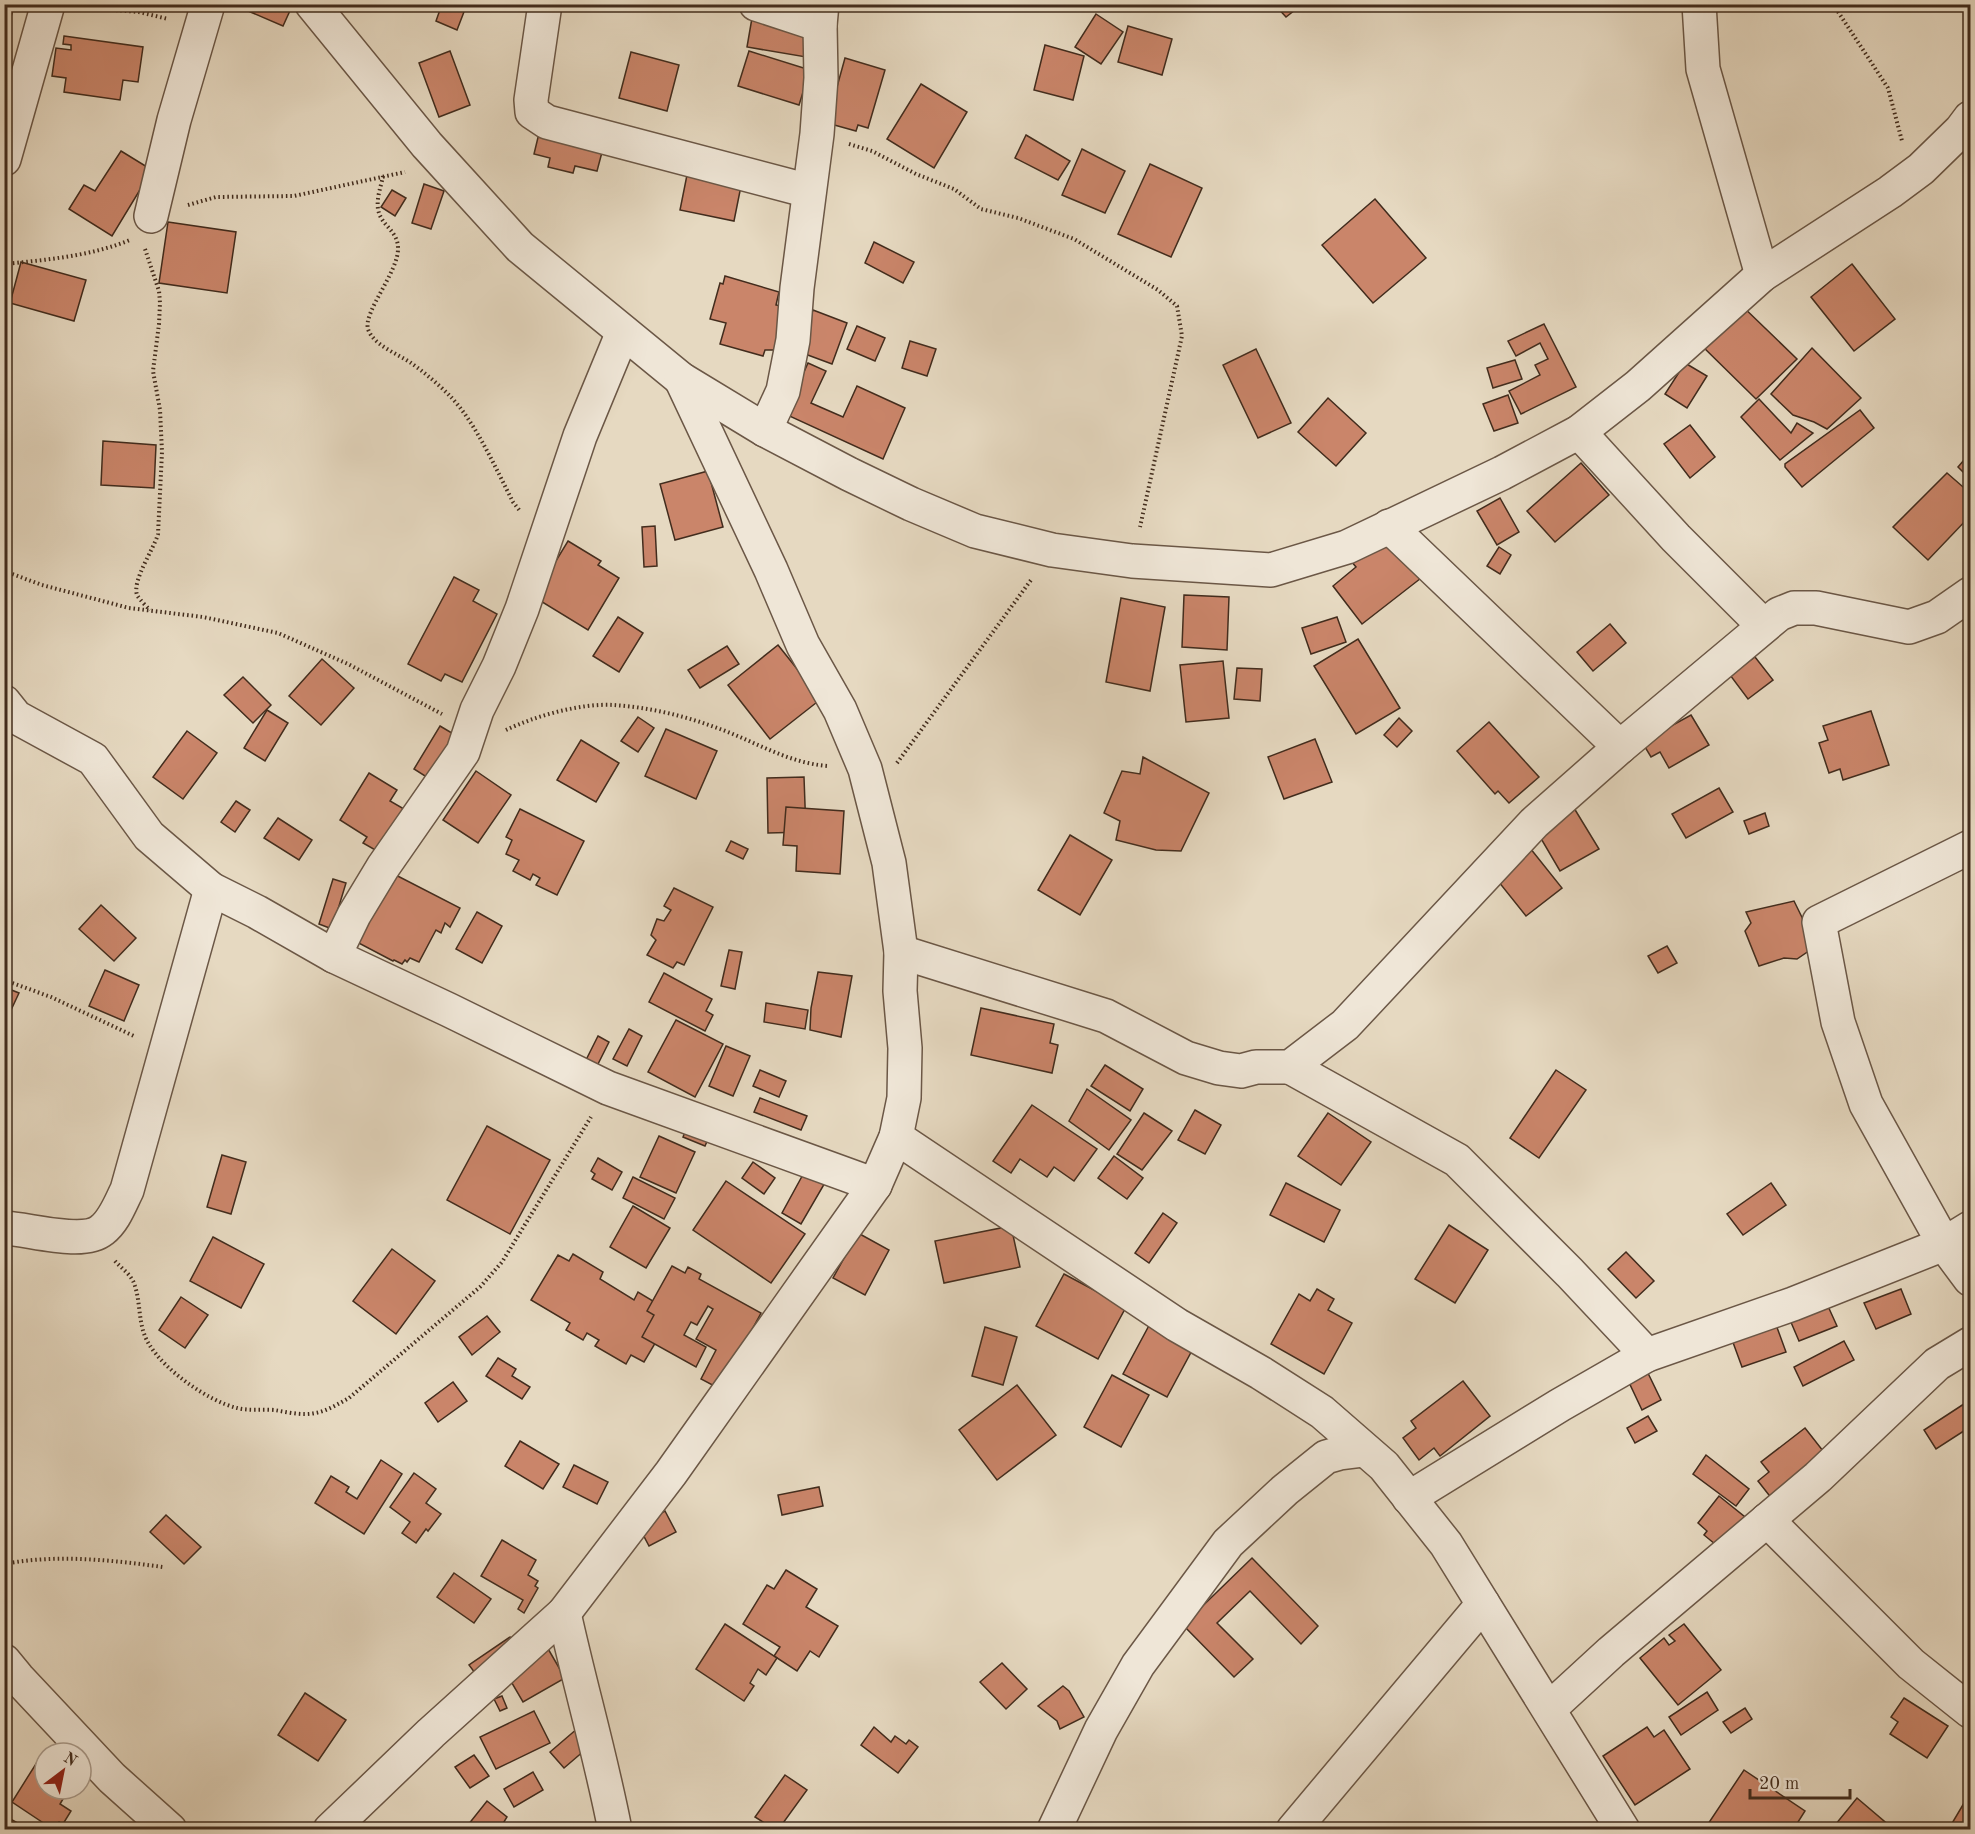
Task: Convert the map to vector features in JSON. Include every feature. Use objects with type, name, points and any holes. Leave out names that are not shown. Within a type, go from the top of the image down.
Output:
[{"type":"street","points":[[312,4],[444,164],[520,247],[681,380],[765,430],[901,499],[975,531],[1052,549],[1132,561],[1271,570],[1347,547],[1502,473],[1580,432],[1638,386],[1762,275],[1911,176],[1953,138],[1971,118]]},
{"type":"street","points":[[545,4],[531,100],[532,112],[547,122],[809,191]]},
{"type":"street","points":[[756,4],[821,15],[821,78],[817,134],[797,288],[793,340],[783,391],[765,430]]},
{"type":"street","points":[[1699,4],[1703,69],[1762,275]]},
{"type":"street","points":[[4,159],[61,5]]},
{"type":"street","points":[[151,216],[174,120],[204,16]]},
{"type":"street","points":[[334,956],[354,915],[383,867],[467,740],[477,710],[499,666],[522,609],[580,436],[623,332]]},
{"type":"street","points":[[330,1830],[431,1733],[564,1613],[671,1473],[875,1185],[896,1137],[904,1098],[906,1048],[900,991],[901,952],[889,862],[869,782],[840,710],[803,645],[771,570],[681,380]]},
{"type":"street","points":[[1580,432],[1676,538],[1764,626]]},
{"type":"street","points":[[1389,526],[1620,747]]},
{"type":"street","points":[[1290,1068],[1345,1025],[1534,823],[1620,747],[1779,614],[1794,608],[1816,608],[1910,627],[1938,617],[1971,594]]},
{"type":"street","points":[[4,702],[16,717],[93,759],[149,837],[211,890],[257,912],[334,956],[608,1088],[875,1185]]},
{"type":"street","points":[[1971,847],[1820,922],[1838,1022],[1866,1104],[1957,1236],[1971,1279]]},
{"type":"street","points":[[4,1228],[87,1236],[101,1231],[114,1216],[127,1190],[211,890]]},
{"type":"street","points":[[901,952],[1106,1016],[1197,1062],[1241,1071],[1256,1067],[1290,1068],[1457,1160],[1570,1273],[1647,1355]]},
{"type":"street","points":[[896,1137],[1177,1325],[1261,1373],[1322,1412],[1384,1466],[1446,1544],[1623,1830]]},
{"type":"street","points":[[1409,1498],[1560,1405],[1647,1355],[1793,1304],[1957,1236]]},
{"type":"street","points":[[1549,1709],[1611,1652],[1818,1477],[1937,1364],[1971,1344]]},
{"type":"street","points":[[1054,1830],[1101,1730],[1138,1665],[1228,1544],[1285,1490],[1326,1457],[1364,1450]]},
{"type":"street","points":[[1767,1520],[1911,1664],[1971,1711]]},
{"type":"street","points":[[1293,1830],[1483,1604]]},
{"type":"street","points":[[564,1613],[615,1830]]},
{"type":"street","points":[[9,1678],[112,1778],[170,1830]]},
{"type":"path","points":[[1833,4],[1888,88],[1911,176]]},
{"type":"path","points":[[61,5],[204,16]]},
{"type":"path","points":[[817,134],[872,151],[916,174],[954,189],[981,209],[1018,218],[1074,238],[1158,290],[1177,306],[1182,336],[1132,561]]},
{"type":"path","points":[[4,264],[54,259],[118,245],[134,238],[151,216],[216,196],[294,196],[444,164]]},
{"type":"path","points":[[383,176],[379,214],[395,235],[398,251],[389,279],[374,307],[368,330],[378,342],[412,363],[450,396],[477,432],[513,502],[543,543]]},
{"type":"path","points":[[150,611],[138,597],[137,589],[143,568],[155,544],[160,510],[162,452],[160,410],[153,371],[160,303],[159,291],[146,255],[144,242],[151,216]]},
{"type":"path","points":[[4,571],[42,585],[129,608],[203,617],[278,633],[348,664],[467,740],[573,709],[611,705],[652,710],[720,729],[764,749],[869,782],[1052,549]]},
{"type":"path","points":[[4,980],[51,997],[166,1051]]},
{"type":"path","points":[[101,1231],[108,1252],[135,1284],[143,1332],[148,1343],[165,1364],[199,1390],[234,1407],[250,1410],[318,1413],[349,1398],[480,1287],[502,1262],[608,1088]]},
{"type":"path","points":[[4,1564],[64,1559],[99,1559],[163,1567]]},
{"type":"building","points":[[232,4],[293,4],[283,26]]},
{"type":"building","points":[[442,4],[467,4],[457,30],[436,21]]},
{"type":"building","points":[[1274,4],[1289,4],[1295,10],[1286,17]]},
{"type":"building","points":[[4,7],[13,9],[4,44]]},
{"type":"building","points":[[1096,14],[1123,32],[1101,64],[1075,47]]},
{"type":"building","points":[[752,18],[811,29],[806,57],[747,47]]},
{"type":"building","points":[[1128,26],[1172,39],[1162,75],[1118,62]]},
{"type":"building","points":[[64,36],[143,47],[138,82],[123,80],[120,100],[64,92],[66,78],[52,76],[56,48],[71,50],[71,45],[63,44]]},
{"type":"building","points":[[1045,45],[1084,56],[1073,100],[1034,90]]},
{"type":"building","points":[[450,51],[470,105],[439,117],[419,63]]},
{"type":"building","points":[[749,51],[810,70],[799,105],[738,86]]},
{"type":"building","points":[[631,52],[679,65],[667,111],[619,98]]},
{"type":"building","points":[[845,58],[885,70],[868,128],[858,125],[856,131],[827,123]]},
{"type":"building","points":[[921,84],[967,112],[934,168],[887,139]]},
{"type":"building","points":[[541,125],[605,141],[597,171],[575,166],[573,173],[548,167],[550,158],[534,154]]},
{"type":"building","points":[[1026,135],[1070,161],[1058,180],[1015,158]]},
{"type":"building","points":[[1082,149],[1125,171],[1105,213],[1062,195]]},
{"type":"building","points":[[121,151],[152,170],[112,236],[69,209],[84,185],[95,191]]},
{"type":"building","points":[[1150,164],[1202,188],[1171,257],[1118,234]]},
{"type":"building","points":[[689,165],[743,176],[734,221],[680,210]]},
{"type":"building","points":[[424,184],[444,191],[431,229],[412,223]]},
{"type":"building","points":[[392,190],[406,198],[395,216],[381,207]]},
{"type":"building","points":[[1375,199],[1426,258],[1373,303],[1322,245]]},
{"type":"building","points":[[168,222],[236,232],[227,293],[159,283]]},
{"type":"building","points":[[874,242],[914,262],[903,283],[865,263]]},
{"type":"building","points":[[21,262],[86,280],[74,321],[10,303]]},
{"type":"building","points":[[1852,264],[1895,319],[1854,351],[1811,297]]},
{"type":"building","points":[[725,276],[779,292],[776,305],[785,307],[778,350],[765,350],[763,356],[720,344],[726,323],[710,319],[720,283],[723,284]]},
{"type":"building","points":[[1737,301],[1797,359],[1756,399],[1697,341]]},
{"type":"building","points":[[813,310],[847,323],[832,364],[797,351]]},
{"type":"building","points":[[1544,324],[1576,387],[1521,414],[1509,391],[1540,375],[1535,365],[1548,359],[1540,343],[1516,356],[1508,341]]},
{"type":"building","points":[[857,326],[885,338],[875,361],[847,349]]},
{"type":"building","points":[[910,341],[936,349],[927,376],[902,368]]},
{"type":"building","points":[[1812,348],[1861,398],[1827,429],[1793,415],[1771,394]]},
{"type":"building","points":[[1256,349],[1291,423],[1258,438],[1223,365]]},
{"type":"building","points":[[1515,360],[1522,379],[1493,388],[1487,368]]},
{"type":"building","points":[[808,363],[826,371],[811,403],[843,417],[857,386],[905,408],[883,459],[785,414]]},
{"type":"building","points":[[1685,363],[1707,376],[1687,408],[1665,394]]},
{"type":"building","points":[[1508,395],[1518,423],[1494,431],[1483,404]]},
{"type":"building","points":[[1328,398],[1366,433],[1336,466],[1298,432]]},
{"type":"building","points":[[1759,399],[1791,433],[1797,423],[1813,433],[1780,460],[1741,417]]},
{"type":"building","points":[[1860,410],[1874,428],[1802,487],[1785,464]]},
{"type":"building","points":[[1690,425],[1715,457],[1690,478],[1664,444]]},
{"type":"building","points":[[103,441],[156,445],[154,488],[101,485]]},
{"type":"building","points":[[1970,453],[1970,479],[1958,467]]},
{"type":"building","points":[[1581,463],[1609,495],[1555,542],[1527,511]]},
{"type":"building","points":[[708,471],[723,527],[675,540],[660,484]]},
{"type":"building","points":[[1947,473],[1970,493],[1970,516],[1928,560],[1893,527]]},
{"type":"building","points":[[1500,498],[1519,532],[1497,545],[1477,511]]},
{"type":"building","points":[[655,526],[657,566],[644,567],[642,527]]},
{"type":"building","points":[[1396,539],[1425,575],[1362,624],[1333,586],[1356,567],[1351,561]]},
{"type":"building","points":[[568,541],[601,561],[598,565],[619,578],[588,630],[534,597]]},
{"type":"building","points":[[1499,547],[1511,555],[1500,574],[1487,566]]},
{"type":"building","points":[[454,577],[479,590],[473,601],[497,614],[462,682],[445,674],[441,681],[408,664]]},
{"type":"building","points":[[1184,595],[1229,597],[1227,650],[1182,647]]},
{"type":"building","points":[[1121,598],[1165,607],[1150,691],[1106,682]]},
{"type":"building","points":[[618,617],[643,633],[619,672],[593,656]]},
{"type":"building","points":[[1337,617],[1346,642],[1311,654],[1302,628]]},
{"type":"building","points":[[1610,624],[1626,643],[1593,671],[1577,652]]},
{"type":"building","points":[[1358,639],[1400,708],[1356,734],[1314,666]]},
{"type":"building","points":[[778,645],[821,699],[770,739],[728,685]]},
{"type":"building","points":[[727,646],[739,664],[700,688],[688,670]]},
{"type":"building","points":[[1755,657],[1773,680],[1748,699],[1730,675]]},
{"type":"building","points":[[322,659],[354,688],[321,725],[289,696]]},
{"type":"building","points":[[1223,661],[1229,718],[1186,722],[1180,665]]},
{"type":"building","points":[[1237,668],[1262,669],[1260,701],[1234,699]]},
{"type":"building","points":[[243,677],[271,705],[253,723],[224,695]]},
{"type":"building","points":[[267,710],[288,723],[265,761],[244,748]]},
{"type":"building","points":[[1871,711],[1889,765],[1843,780],[1840,769],[1829,773],[1819,743],[1828,740],[1823,726]]},
{"type":"building","points":[[1691,715],[1709,745],[1669,768],[1660,752],[1651,757],[1642,742]]},
{"type":"building","points":[[638,717],[654,728],[638,752],[621,741]]},
{"type":"building","points":[[1399,718],[1412,731],[1397,747],[1384,735]]},
{"type":"building","points":[[1489,722],[1539,777],[1509,803],[1498,791],[1495,794],[1457,751]]},
{"type":"building","points":[[440,726],[462,739],[436,783],[414,769]]},
{"type":"building","points":[[666,729],[717,751],[696,799],[645,776]]},
{"type":"building","points":[[187,731],[217,753],[183,799],[153,777]]},
{"type":"building","points":[[1315,739],[1332,782],[1284,799],[1268,757]]},
{"type":"building","points":[[581,740],[619,763],[596,802],[557,780]]},
{"type":"building","points":[[1143,757],[1209,793],[1181,851],[1156,850],[1116,840],[1120,821],[1104,813],[1122,771],[1140,774]]},
{"type":"building","points":[[476,771],[511,795],[478,843],[443,820]]},
{"type":"building","points":[[369,773],[397,790],[390,801],[404,809],[377,851],[363,843],[367,837],[340,820]]},
{"type":"building","points":[[804,777],[806,832],[768,833],[767,778]]},
{"type":"building","points":[[1719,788],[1733,812],[1686,838],[1672,814]]},
{"type":"building","points":[[236,801],[250,810],[235,832],[221,822]]},
{"type":"building","points":[[786,807],[844,811],[840,874],[796,871],[797,846],[783,845]]},
{"type":"building","points":[[1574,808],[1599,849],[1560,871],[1536,830]]},
{"type":"building","points":[[520,809],[584,841],[557,895],[536,885],[540,878],[533,874],[530,880],[513,871],[519,860],[506,854],[512,840],[506,837]]},
{"type":"building","points":[[1765,813],[1769,826],[1749,834],[1744,821]]},
{"type":"building","points":[[278,818],[312,840],[299,860],[264,838]]},
{"type":"building","points":[[1070,835],[1112,860],[1080,915],[1038,890]]},
{"type":"building","points":[[731,841],[748,849],[743,859],[726,851]]},
{"type":"building","points":[[1530,848],[1562,888],[1526,916],[1494,876]]},
{"type":"building","points":[[386,870],[460,908],[450,927],[445,923],[441,933],[436,930],[419,962],[410,958],[402,964],[393,961],[351,939]]},
{"type":"building","points":[[333,879],[346,883],[332,929],[319,924]]},
{"type":"building","points":[[674,888],[713,907],[684,965],[677,962],[673,968],[647,955],[656,940],[651,935],[657,919],[664,921],[671,910],[664,906]]},
{"type":"building","points":[[1794,901],[1816,946],[1797,959],[1784,958],[1759,966],[1745,931],[1751,923],[1746,912]]},
{"type":"building","points":[[101,905],[136,938],[114,961],[79,929]]},
{"type":"building","points":[[477,912],[502,926],[482,963],[456,949]]},
{"type":"building","points":[[1667,946],[1677,963],[1658,973],[1648,956]]},
{"type":"building","points":[[729,950],[742,952],[735,989],[721,986]]},
{"type":"building","points":[[105,970],[139,985],[124,1021],[89,1006]]},
{"type":"building","points":[[818,972],[852,976],[841,1037],[810,1030],[811,1008]]},
{"type":"building","points":[[664,973],[712,999],[706,1011],[713,1015],[705,1031],[649,1002]]},
{"type":"building","points":[[4,987],[19,993],[4,1025]]},
{"type":"building","points":[[766,1003],[808,1010],[805,1029],[764,1022]]},
{"type":"building","points":[[981,1008],[1054,1024],[1050,1043],[1058,1045],[1052,1073],[971,1055]]},
{"type":"building","points":[[676,1020],[723,1044],[695,1097],[648,1072]]},
{"type":"building","points":[[629,1029],[642,1036],[627,1066],[613,1059]]},
{"type":"building","points":[[598,1036],[609,1042],[597,1066],[586,1060]]},
{"type":"building","points":[[726,1046],[750,1056],[733,1096],[709,1086]]},
{"type":"building","points":[[1105,1065],[1143,1089],[1130,1111],[1091,1086]]},
{"type":"building","points":[[760,1070],[786,1081],[779,1097],[753,1086]]},
{"type":"building","points":[[1556,1070],[1586,1090],[1539,1158],[1510,1138]]},
{"type":"building","points":[[1087,1089],[1131,1120],[1109,1150],[1069,1121]]},
{"type":"building","points":[[760,1098],[807,1116],[801,1130],[754,1112]]},
{"type":"building","points":[[1032,1105],[1097,1149],[1074,1181],[1054,1167],[1047,1177],[1020,1159],[1011,1173],[993,1161]]},
{"type":"building","points":[[1195,1110],[1221,1125],[1205,1154],[1178,1140]]},
{"type":"building","points":[[1144,1113],[1172,1131],[1142,1170],[1117,1154]]},
{"type":"building","points":[[1328,1113],[1371,1142],[1341,1185],[1298,1156]]},
{"type":"building","points":[[690,1120],[712,1130],[705,1146],[683,1137]]},
{"type":"building","points":[[487,1126],[550,1160],[510,1234],[447,1200]]},
{"type":"building","points":[[659,1136],[695,1152],[676,1193],[640,1177]]},
{"type":"building","points":[[222,1155],[246,1162],[231,1214],[207,1207]]},
{"type":"building","points":[[1114,1156],[1143,1178],[1127,1199],[1098,1178]]},
{"type":"building","points":[[598,1158],[622,1172],[612,1190],[592,1179],[595,1174],[591,1171]]},
{"type":"building","points":[[753,1162],[775,1178],[764,1194],[742,1178]]},
{"type":"building","points":[[806,1169],[826,1181],[801,1224],[782,1213]]},
{"type":"building","points":[[633,1177],[675,1198],[664,1219],[623,1198]]},
{"type":"building","points":[[726,1181],[805,1234],[771,1283],[693,1230]]},
{"type":"building","points":[[1286,1183],[1340,1210],[1324,1242],[1270,1215]]},
{"type":"building","points":[[1771,1183],[1786,1205],[1743,1235],[1727,1214]]},
{"type":"building","points":[[633,1206],[670,1228],[646,1268],[610,1247]]},
{"type":"building","points":[[1163,1213],[1177,1223],[1149,1263],[1135,1253]]},
{"type":"building","points":[[1449,1225],[1488,1250],[1455,1303],[1415,1279]]},
{"type":"building","points":[[1011,1226],[1020,1267],[944,1283],[935,1241]]},
{"type":"building","points":[[858,1233],[889,1250],[865,1295],[833,1278]]},
{"type":"building","points":[[213,1237],[264,1264],[241,1308],[190,1281]]},
{"type":"building","points":[[392,1249],[435,1281],[396,1334],[353,1301]]},
{"type":"building","points":[[1626,1252],[1654,1281],[1636,1298],[1608,1269]]},
{"type":"building","points":[[573,1254],[603,1272],[600,1279],[634,1300],[638,1292],[673,1313],[644,1362],[631,1355],[626,1364],[595,1346],[599,1340],[587,1333],[583,1340],[566,1330],[570,1323],[531,1300],[558,1255],[569,1261]]},
{"type":"building","points":[[672,1266],[685,1273],[688,1267],[701,1274],[699,1279],[761,1313],[720,1389],[701,1379],[716,1350],[696,1339],[713,1309],[708,1306],[697,1325],[691,1322],[684,1335],[706,1347],[696,1367],[642,1337],[654,1315],[647,1311]]},
{"type":"building","points":[[1064,1274],[1126,1307],[1098,1359],[1036,1326]]},
{"type":"building","points":[[1317,1289],[1334,1299],[1328,1310],[1352,1323],[1324,1374],[1271,1344],[1299,1294],[1310,1301]]},
{"type":"building","points":[[1901,1289],[1911,1314],[1876,1329],[1864,1303]]},
{"type":"building","points":[[181,1297],[208,1315],[185,1348],[159,1330]]},
{"type":"building","points":[[1827,1304],[1837,1326],[1799,1341],[1790,1320]]},
{"type":"building","points":[[487,1316],[500,1332],[472,1355],[459,1337]]},
{"type":"building","points":[[1152,1320],[1196,1343],[1167,1397],[1123,1374]]},
{"type":"building","points":[[1775,1322],[1786,1352],[1742,1367],[1731,1337]]},
{"type":"building","points":[[985,1327],[1017,1337],[1003,1385],[972,1376]]},
{"type":"building","points":[[1844,1341],[1854,1360],[1803,1386],[1794,1367]]},
{"type":"building","points":[[1970,1350],[1970,1379],[1957,1355]]},
{"type":"building","points":[[498,1358],[516,1369],[512,1376],[530,1387],[522,1399],[486,1376]]},
{"type":"building","points":[[1645,1367],[1661,1400],[1642,1410],[1626,1376]]},
{"type":"building","points":[[1112,1375],[1149,1395],[1121,1447],[1084,1427]]},
{"type":"building","points":[[1463,1381],[1490,1416],[1440,1456],[1434,1448],[1419,1460],[1403,1438],[1416,1428],[1411,1421]]},
{"type":"building","points":[[453,1382],[467,1401],[438,1422],[425,1403]]},
{"type":"building","points":[[1017,1385],[1056,1435],[997,1480],[959,1430]]},
{"type":"building","points":[[1970,1400],[1970,1427],[1936,1449],[1924,1430]]},
{"type":"building","points":[[1648,1416],[1657,1431],[1635,1443],[1627,1428]]},
{"type":"building","points":[[1805,1428],[1831,1461],[1776,1504],[1758,1481],[1769,1472],[1761,1462]]},
{"type":"building","points":[[520,1441],[559,1464],[543,1489],[505,1466]]},
{"type":"building","points":[[1706,1455],[1749,1489],[1736,1506],[1693,1474]]},
{"type":"building","points":[[381,1460],[402,1474],[364,1534],[315,1503],[331,1476],[349,1487],[346,1492],[357,1499]]},
{"type":"building","points":[[574,1465],[608,1482],[597,1504],[563,1487]]},
{"type":"building","points":[[414,1473],[436,1489],[426,1503],[441,1514],[416,1543],[402,1533],[410,1522],[390,1507]]},
{"type":"building","points":[[819,1487],[823,1506],[782,1515],[778,1495]]},
{"type":"building","points":[[1719,1496],[1745,1517],[1721,1549],[1704,1535],[1707,1531],[1698,1523]]},
{"type":"building","points":[[665,1511],[676,1532],[649,1546],[638,1525]]},
{"type":"building","points":[[166,1515],[201,1547],[184,1564],[150,1532]]},
{"type":"building","points":[[502,1540],[536,1560],[528,1575],[538,1581],[535,1586],[538,1588],[524,1613],[518,1609],[523,1600],[481,1576]]},
{"type":"building","points":[[1252,1558],[1318,1626],[1301,1644],[1250,1591],[1217,1623],[1253,1659],[1234,1677],[1183,1625]]},
{"type":"building","points":[[786,1570],[817,1589],[806,1607],[838,1626],[819,1657],[810,1651],[797,1671],[774,1656],[780,1647],[743,1624],[767,1585],[774,1589]]},
{"type":"building","points":[[454,1573],[491,1599],[474,1623],[437,1597]]},
{"type":"building","points":[[725,1624],[777,1658],[766,1675],[758,1669],[750,1683],[754,1686],[744,1701],[696,1669]]},
{"type":"building","points":[[1684,1624],[1721,1670],[1678,1705],[1640,1658],[1664,1638],[1669,1645],[1675,1641],[1669,1635]]},
{"type":"building","points":[[510,1637],[518,1650],[478,1677],[469,1665]]},
{"type":"building","points":[[547,1647],[565,1678],[523,1702],[505,1671]]},
{"type":"building","points":[[1002,1663],[1027,1689],[1006,1709],[980,1682]]},
{"type":"building","points":[[1063,1686],[1069,1691],[1084,1717],[1060,1729],[1057,1721],[1038,1706]]},
{"type":"building","points":[[1707,1692],[1718,1710],[1681,1735],[1669,1717]]},
{"type":"building","points":[[305,1693],[346,1720],[318,1761],[278,1735]]},
{"type":"building","points":[[502,1696],[507,1708],[500,1711],[494,1699]]},
{"type":"building","points":[[1904,1698],[1948,1726],[1927,1758],[1890,1734],[1898,1722],[1891,1717]]},
{"type":"building","points":[[1745,1708],[1752,1719],[1731,1733],[1723,1722]]},
{"type":"building","points":[[534,1711],[550,1743],[496,1769],[480,1737]]},
{"type":"building","points":[[874,1727],[891,1742],[895,1736],[906,1744],[909,1740],[918,1747],[898,1773],[861,1745]]},
{"type":"building","points":[[1647,1727],[1654,1737],[1664,1730],[1690,1769],[1635,1805],[1603,1756]]},
{"type":"building","points":[[578,1728],[592,1744],[564,1768],[550,1752]]},
{"type":"building","points":[[474,1755],[489,1776],[470,1788],[455,1767]]},
{"type":"building","points":[[33,1769],[33,1801],[62,1801],[60,1804],[71,1811],[63,1824],[59,1822],[54,1830],[12,1802]]},
{"type":"building","points":[[1744,1770],[1805,1811],[1793,1830],[1704,1830]]},
{"type":"building","points":[[533,1772],[543,1790],[514,1807],[504,1789]]},
{"type":"building","points":[[785,1775],[807,1790],[778,1830],[762,1830],[766,1824],[755,1817]]},
{"type":"building","points":[[1857,1798],[1891,1827],[1889,1830],[1831,1830]]},
{"type":"building","points":[[1967,1798],[1970,1799],[1970,1830],[1948,1830]]},
{"type":"building","points":[[487,1801],[507,1817],[502,1825],[508,1830],[464,1830]]},
{"type":"building","points":[[4,1812],[7,1813],[5,1816],[16,1822],[12,1830],[4,1830]]}]
